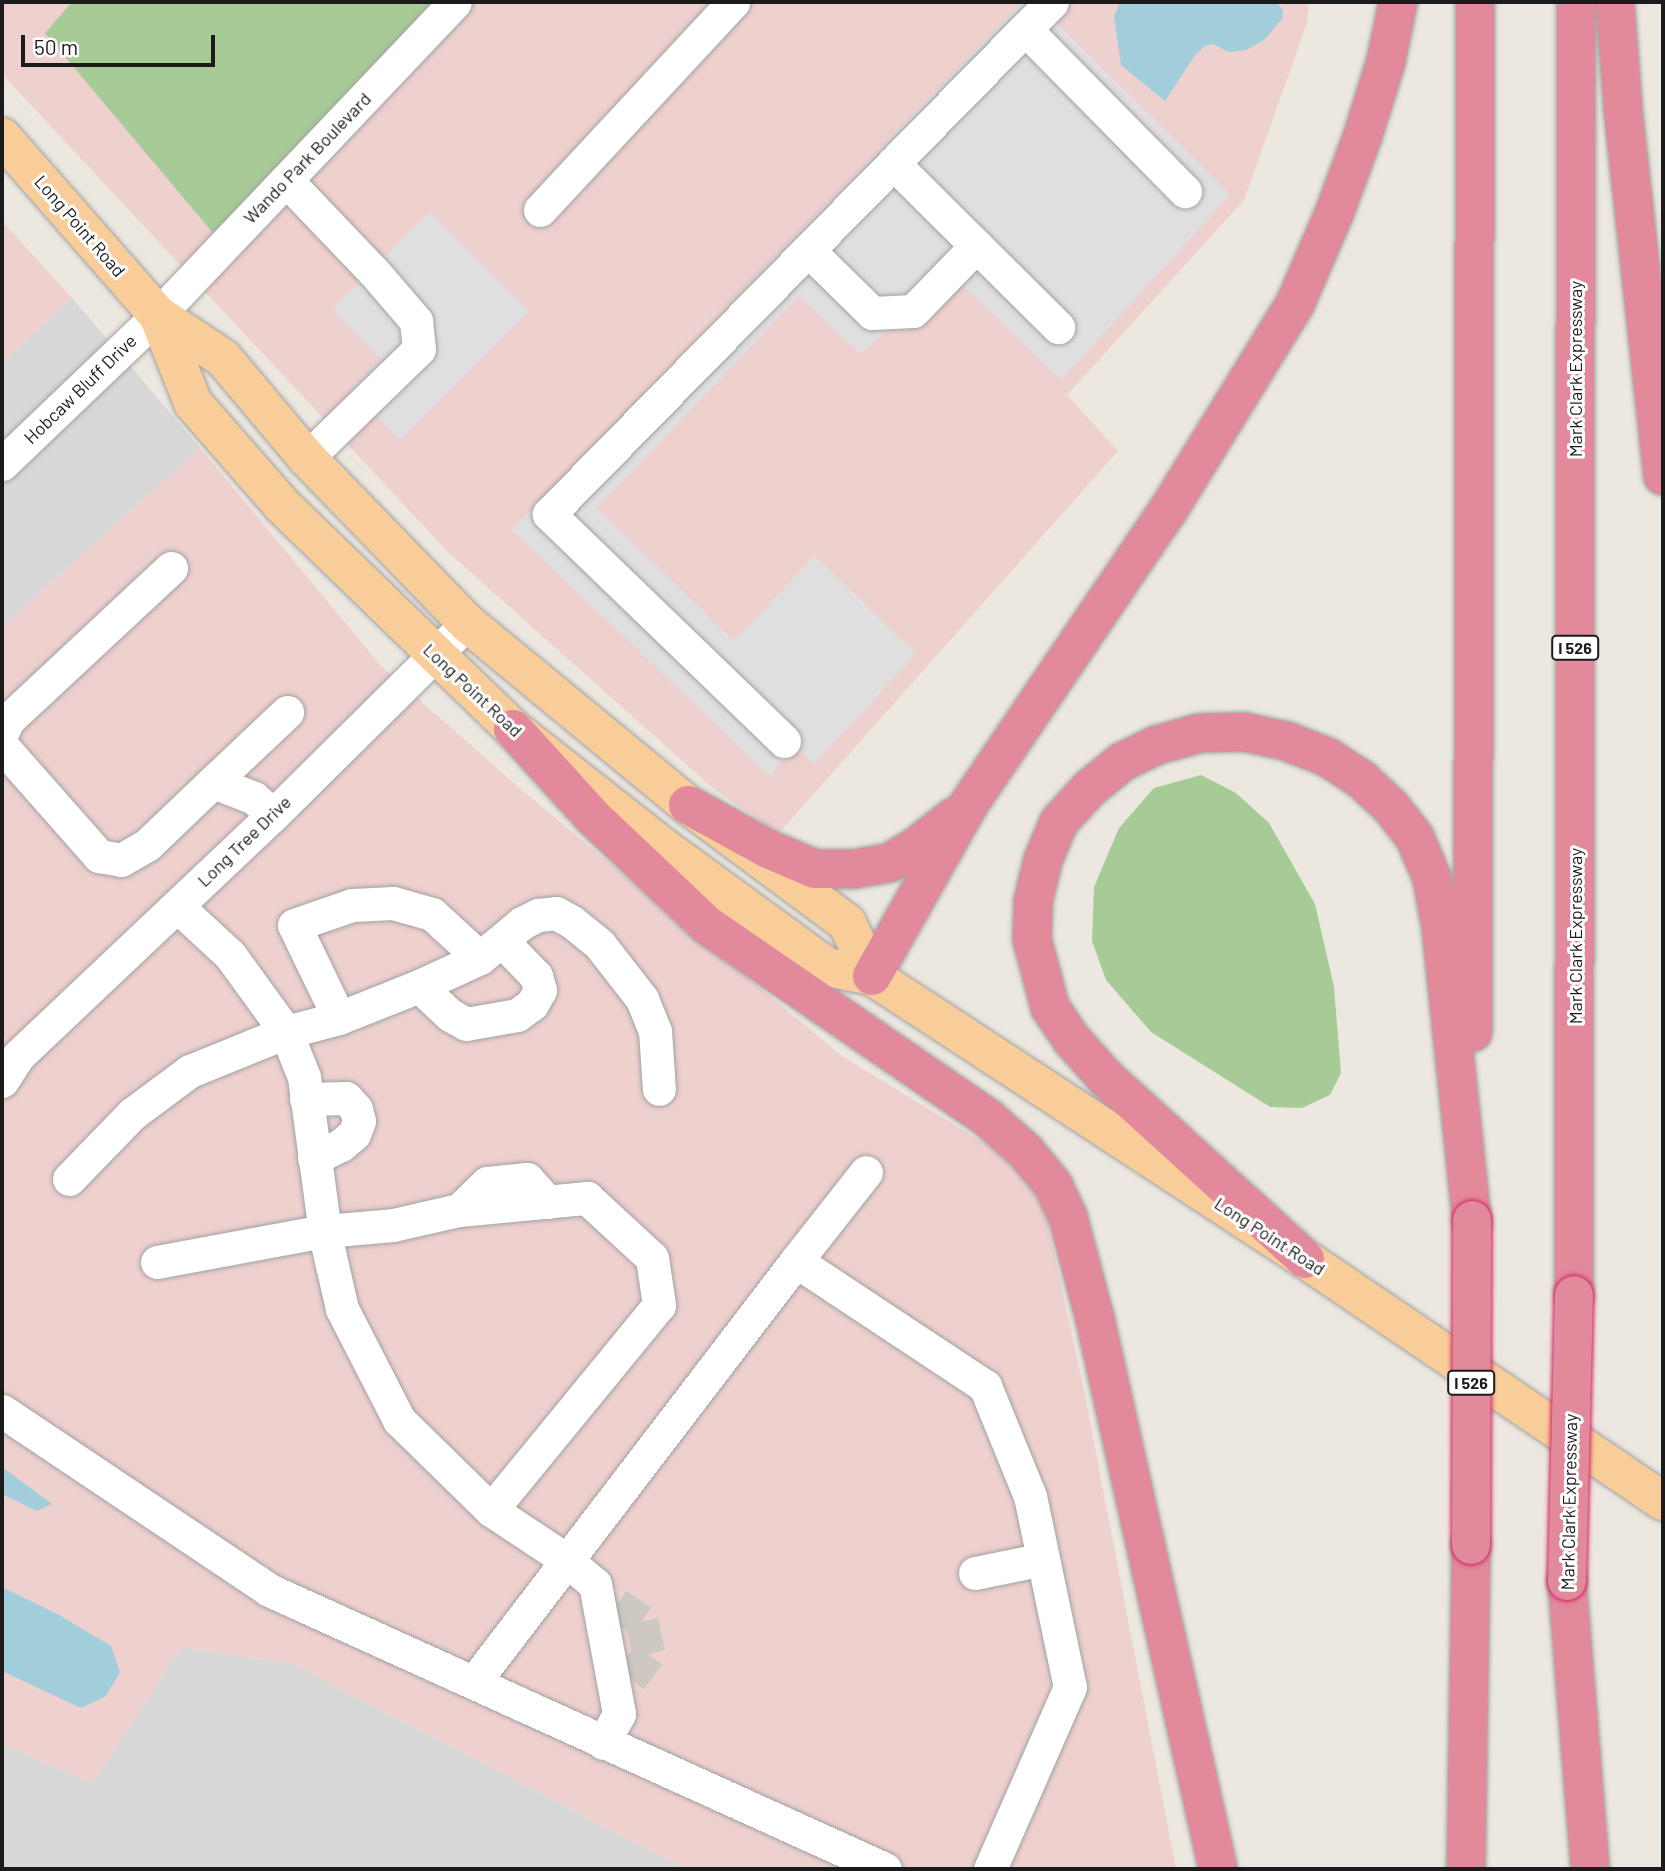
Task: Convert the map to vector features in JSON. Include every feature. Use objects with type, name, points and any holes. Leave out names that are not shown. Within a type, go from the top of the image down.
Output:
[{"type":"highway","points":[[872,976],[969,804],[1167,512],[1295,304],[1334,214],[1363,135],[1386,61],[1398,2]]},
{"type":"highway","name":"I 526","points":[[1466,1869],[1471,1545],[1475,2]]},
{"type":"highway","name":"Mark Clark Expressway","points":[[1563,1869],[1574,1295],[1576,2]]},
{"type":"highway","points":[[1615,2],[1623,109],[1663,476]]},
{"type":"highway","points":[[513,729],[594,818],[707,925],[989,1119],[1026,1152],[1053,1185],[1068,1217],[1095,1319],[1218,1869]]},
{"type":"highway","points":[[1306,1259],[1106,1078],[1050,1007],[1034,950],[1033,902],[1043,860],[1059,822],[1088,789],[1122,762],[1157,745],[1200,733],[1244,732],[1286,741],[1327,757],[1361,779],[1391,807],[1415,838],[1432,878],[1441,927],[1472,1220]]},
{"type":"highway","points":[[688,805],[768,849],[815,869],[854,869],[889,863],[917,846],[969,804]]},
{"type":"highway","points":[[1567,1581],[1590,1869]]},
{"type":"main road","name":"Long Point Road","points":[[2,138],[158,314],[223,358],[307,458],[467,623],[688,805],[847,923],[872,976]]},
{"type":"main road","name":"Long Point Road","points":[[158,314],[193,403],[283,506],[513,729],[663,846],[827,967],[872,976],[1306,1259],[1663,1501]]},
{"type":"street","name":"Wando Park Boulevard","points":[[158,314],[455,2]]},
{"type":"street","points":[[540,210],[733,2]]},
{"type":"street","points":[[784,741],[549,514],[1052,2]]},
{"type":"street","points":[[1024,29],[1185,191]]},
{"type":"street","points":[[893,163],[1058,327]]},
{"type":"street","points":[[286,180],[416,321],[419,349],[307,458]]},
{"type":"street","points":[[808,250],[872,313],[914,311],[976,246]]},
{"type":"street","name":"Hobcaw Bluff Drive","points":[[2,464],[158,314]]},
{"type":"street","points":[[2,733],[8,720],[171,568]]},
{"type":"street","name":"Long Tree Drive","points":[[7,1064],[273,815],[467,623]]},
{"type":"street","points":[[2,746],[99,856],[121,860],[148,845],[287,712]]},
{"type":"street","points":[[213,782],[254,798],[273,815]]},
{"type":"street","points":[[340,1018],[295,925],[352,905],[393,903],[432,914],[536,976],[540,990],[532,1004],[517,1016],[466,1024],[450,1015],[419,986]]},
{"type":"street","points":[[177,906],[230,955],[286,1032],[304,1077],[325,1231],[342,1308],[399,1420],[491,1510],[565,1559],[594,1584],[608,1606],[622,1681],[619,1714],[603,1743]]},
{"type":"street","points":[[69,1179],[132,1114],[190,1071],[286,1032],[340,1018],[419,986],[491,949],[522,923],[538,915],[555,913],[572,922],[600,945],[642,999],[654,1031],[659,1089]]},
{"type":"street","points":[[306,1099],[346,1098],[356,1109],[359,1121],[354,1134],[341,1145],[314,1158]]},
{"type":"street","points":[[474,1682],[565,1559],[866,1172]]},
{"type":"street","points":[[158,1262],[325,1231],[393,1225],[459,1210],[587,1198],[652,1258],[659,1305],[491,1510]]},
{"type":"street","points":[[796,1261],[985,1386],[1030,1496],[1070,1687],[990,1869]]},
{"type":"street","points":[[2,1411],[270,1590],[885,1869]]},
{"type":"street","points":[[975,1573],[1043,1559]]},
{"type":"shaded area","points":[[2,2],[1309,2],[1307,23],[1244,200],[1067,395],[1118,451],[779,833],[715,790],[447,551],[2,74]]},
{"type":"shaded area","points":[[1022,2],[1036,2],[1230,195],[1061,380],[960,283],[919,325],[891,326],[861,354],[799,296],[597,508],[734,641],[815,555],[916,654],[814,764],[798,749],[792,749],[770,776],[512,530]]},
{"type":"shaded area","points":[[430,212],[529,311],[400,440],[350,390],[381,359],[332,310]]},
{"type":"shaded area","points":[[2,221],[72,298],[2,362]]},
{"type":"shaded area","points":[[72,298],[200,448],[2,627],[2,362]]},
{"type":"shaded area","points":[[200,448],[381,666],[524,792],[842,1056],[1014,1161],[1045,1211],[1084,1391],[1176,1869],[686,1869],[293,1664],[181,1647],[92,1783],[2,1744],[2,627]]},
{"type":"shaded area","points":[[181,1647],[293,1664],[686,1869],[2,1869],[2,1744],[92,1783]]},
{"type":"green space","points":[[72,2],[435,2],[213,233],[45,33]]},
{"type":"green space","points":[[1201,775],[1236,793],[1269,823],[1315,904],[1334,987],[1341,1073],[1330,1095],[1302,1108],[1270,1107],[1151,1032],[1106,980],[1092,941],[1094,887],[1119,828],[1154,788]]},
{"type":"water","points":[[1120,2],[1276,2],[1283,10],[1282,19],[1264,40],[1246,50],[1229,52],[1213,44],[1205,46],[1195,55],[1165,101],[1121,65],[1114,16]]},
{"type":"water","points":[[2,1467],[52,1504],[37,1511],[2,1494]]},
{"type":"water","points":[[2,1587],[59,1615],[111,1646],[120,1672],[106,1696],[81,1708],[2,1671]]},
{"type":"tunnel","points":[[617,1604],[642,1621],[649,1654],[630,1679]]}]
